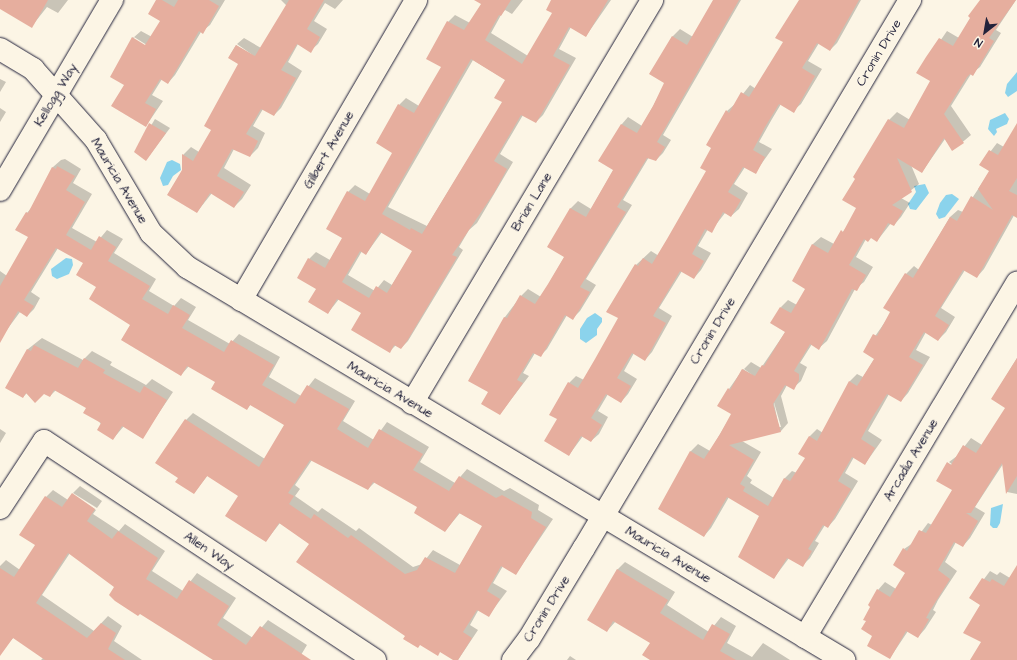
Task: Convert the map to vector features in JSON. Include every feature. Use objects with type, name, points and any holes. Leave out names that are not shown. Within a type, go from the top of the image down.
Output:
[{"type":"street","name":"Kellogg Way","points":[[0,190],[112,0]]},
{"type":"street","name":"Gilbert Avenue","points":[[241,300],[416,0]]},
{"type":"street","name":"Brian Lane","points":[[412,403],[652,0]]},
{"type":"street","name":"Cronin Drive","points":[[513,660],[529,639],[603,517],[910,0]]},
{"type":"street","name":"Mauricia Avenue","points":[[0,49],[34,68],[96,140],[151,233],[187,267],[412,403],[844,660]]},
{"type":"street","name":"Arcadia Avenue","points":[[805,637],[1017,283]]},
{"type":"street","name":"Allen Way","points":[[0,508],[44,441],[375,660]]},
{"type":"water","points":[[1017,72],[1017,91],[1008,97],[1005,93],[1007,84]]},
{"type":"water","points":[[1005,113],[1009,119],[1007,124],[996,129],[997,132],[994,136],[988,129],[990,120]]},
{"type":"water","points":[[172,160],[180,164],[181,170],[173,176],[168,185],[163,186],[160,178],[167,162]]},
{"type":"water","points":[[925,184],[929,193],[916,210],[910,209],[908,204],[916,192],[914,186]]},
{"type":"water","points":[[952,194],[959,199],[945,217],[939,219],[936,214],[940,203],[946,195]]},
{"type":"water","points":[[66,258],[72,259],[73,265],[69,274],[57,279],[52,276],[51,269]]},
{"type":"water","points":[[595,313],[602,318],[602,322],[597,329],[597,335],[586,343],[580,339],[580,329],[587,318]]},
{"type":"water","points":[[1003,504],[1000,523],[997,528],[993,528],[990,525],[991,508]]},
{"type":"building","points":[[0,0],[48,0],[32,28],[0,9]]},
{"type":"building","points":[[156,0],[162,0],[174,7],[178,0],[209,0],[219,6],[203,34],[199,31],[168,84],[160,79],[145,103],[156,109],[146,127],[111,106],[124,85],[110,77],[132,37],[145,45],[160,21],[148,14]]},
{"type":"building","points":[[289,0],[324,0],[307,29],[320,37],[311,53],[297,44],[281,70],[296,78],[274,116],[261,109],[246,134],[258,141],[250,157],[232,149],[217,176],[244,192],[234,208],[210,193],[197,213],[167,195],[182,170],[182,154],[193,161],[211,130],[204,126],[238,64],[228,58],[236,45],[255,56]]},
{"type":"building","points":[[474,0],[511,0],[501,16],[499,15],[485,40],[522,64],[552,13],[546,10],[551,0],[608,0],[586,37],[569,27],[553,56],[570,65],[536,123],[521,115],[494,161],[507,169],[494,193],[452,255],[457,257],[407,341],[401,349],[394,345],[390,353],[351,330],[361,313],[337,299],[328,314],[308,302],[316,289],[297,278],[308,258],[325,268],[342,238],[326,229],[347,191],[365,201],[392,153],[376,143],[398,104],[414,113],[441,67],[426,59],[447,21],[464,30],[481,4]],"holes":[[[471,59],[505,80],[494,98],[502,102],[422,234],[411,228],[410,230],[382,214]],[[380,232],[412,251],[387,293],[376,286],[369,298],[342,282],[360,251],[366,255]]]},
{"type":"building","points":[[713,0],[739,0],[657,142],[665,147],[656,161],[647,158],[617,207],[626,212],[580,287],[590,292],[573,320],[565,315],[541,357],[533,353],[517,380],[523,383],[500,415],[481,404],[488,392],[468,381],[504,317],[507,318],[520,295],[535,304],[564,257],[547,247],[570,208],[586,217],[613,170],[598,161],[621,124],[637,133],[653,106],[664,83],[649,74],[672,36],[687,45]]},
{"type":"building","points":[[799,0],[859,0],[830,51],[817,43],[802,68],[815,76],[794,113],[779,104],[765,127],[753,150],[765,157],[756,174],[743,167],[728,192],[741,200],[731,217],[723,212],[712,233],[705,229],[692,254],[704,261],[694,279],[680,271],[653,316],[666,323],[645,361],[632,353],[617,378],[631,386],[621,403],[606,394],[591,418],[602,425],[591,442],[581,436],[569,456],[544,441],[557,419],[549,415],[568,382],[578,388],[618,318],[606,312],[635,264],[638,266],[643,258],[652,264],[706,171],[700,168],[711,148],[706,145],[726,110],[729,113],[741,92],[749,97],[783,42],[775,38]]},
{"type":"building","points":[[980,0],[1016,0],[989,38],[994,41],[973,76],[970,74],[967,77],[944,114],[964,143],[952,151],[944,138],[922,173],[897,158],[912,192],[892,205],[903,211],[894,226],[888,223],[877,242],[871,238],[868,242],[864,239],[849,265],[866,275],[857,291],[852,289],[819,350],[810,344],[794,371],[799,374],[799,380],[794,390],[785,385],[773,404],[781,432],[729,445],[754,460],[740,484],[745,487],[743,491],[768,506],[784,478],[790,481],[805,458],[798,454],[809,436],[817,441],[849,381],[857,386],[874,359],[863,352],[873,334],[877,336],[890,312],[883,308],[905,273],[913,278],[950,217],[957,221],[971,196],[993,210],[978,189],[989,171],[979,165],[989,150],[998,155],[1017,123],[1017,178],[1009,191],[1017,195],[1017,218],[1012,215],[977,278],[963,270],[935,316],[949,325],[938,341],[924,332],[909,357],[923,365],[901,402],[887,394],[872,418],[861,439],[875,448],[865,465],[852,457],[838,481],[851,489],[828,528],[823,525],[808,549],[812,551],[803,567],[787,558],[774,579],[738,557],[759,516],[727,497],[704,537],[658,509],[690,451],[704,459],[720,434],[731,414],[717,406],[728,388],[730,390],[742,369],[755,376],[762,365],[764,366],[785,332],[770,323],[780,307],[791,313],[805,289],[792,281],[812,244],[828,253],[841,230],[843,232],[856,208],[842,200],[855,179],[853,177],[888,119],[904,128],[930,81],[916,73],[926,57],[939,38],[953,46],[970,18],[968,16]]},
{"type":"building","points":[[149,123],[166,133],[146,161],[134,152]]},
{"type":"building","points":[[57,166],[75,176],[66,190],[85,202],[66,235],[91,250],[99,236],[116,247],[108,261],[150,286],[142,299],[168,314],[173,305],[190,315],[182,328],[224,352],[231,340],[274,365],[262,385],[295,404],[307,385],[349,409],[337,429],[368,448],[379,429],[423,454],[413,470],[449,491],[459,476],[496,498],[502,495],[532,512],[531,518],[546,527],[516,575],[501,566],[487,591],[500,599],[489,617],[477,610],[463,632],[472,638],[458,660],[453,660],[440,652],[438,656],[420,645],[418,648],[403,639],[405,636],[296,562],[309,544],[279,523],[266,542],[225,516],[238,496],[207,476],[194,494],[175,482],[178,478],[155,463],[185,419],[259,467],[284,425],[250,405],[247,410],[211,389],[215,382],[187,366],[181,376],[121,340],[130,325],[89,299],[96,287],[76,275],[83,263],[56,248],[24,300],[34,306],[27,317],[18,311],[0,343],[0,286],[28,237],[15,230],[26,212],[28,213],[52,167],[56,169]],"holes":[[[310,460],[368,490],[373,482],[417,507],[414,513],[445,532],[459,513],[482,526],[455,573],[425,557],[417,570],[405,574],[351,535],[348,538],[314,514],[311,519],[289,504],[294,496],[288,493]]]},
{"type":"building","points":[[34,345],[78,368],[84,358],[105,370],[103,373],[140,393],[144,386],[167,400],[143,439],[122,426],[113,440],[97,430],[101,423],[83,413],[86,408],[54,390],[50,397],[44,394],[35,403],[26,393],[23,398],[5,388],[27,349],[31,351]]},
{"type":"building","points":[[1017,358],[1017,476],[1006,494],[1002,463],[971,513],[966,513],[978,521],[963,547],[954,542],[938,570],[950,579],[926,618],[929,619],[918,638],[906,631],[890,659],[867,646],[872,636],[861,629],[866,621],[863,620],[870,607],[868,605],[877,589],[890,597],[905,573],[893,565],[903,548],[907,551],[919,530],[926,533],[952,490],[936,481],[947,462],[951,465],[963,445],[976,453],[1005,408],[991,399]]},
{"type":"building","points":[[72,493],[95,509],[87,521],[112,539],[118,531],[158,558],[146,579],[177,599],[189,580],[229,606],[217,625],[246,645],[260,626],[311,660],[213,660],[140,614],[138,616],[115,601],[109,595],[114,587],[68,553],[36,603],[87,638],[101,623],[116,633],[108,649],[125,660],[45,660],[13,638],[0,656],[0,568],[14,577],[35,545],[19,535],[45,496],[62,507]]},
{"type":"building","points":[[1017,565],[1017,660],[970,660],[981,642],[963,633],[980,605],[969,598],[982,578],[990,582],[992,579],[1004,586]]},
{"type":"building","points":[[617,569],[668,600],[660,613],[703,640],[712,624],[730,634],[720,651],[736,660],[650,660],[642,655],[650,643],[613,621],[607,632],[587,620]]}]
